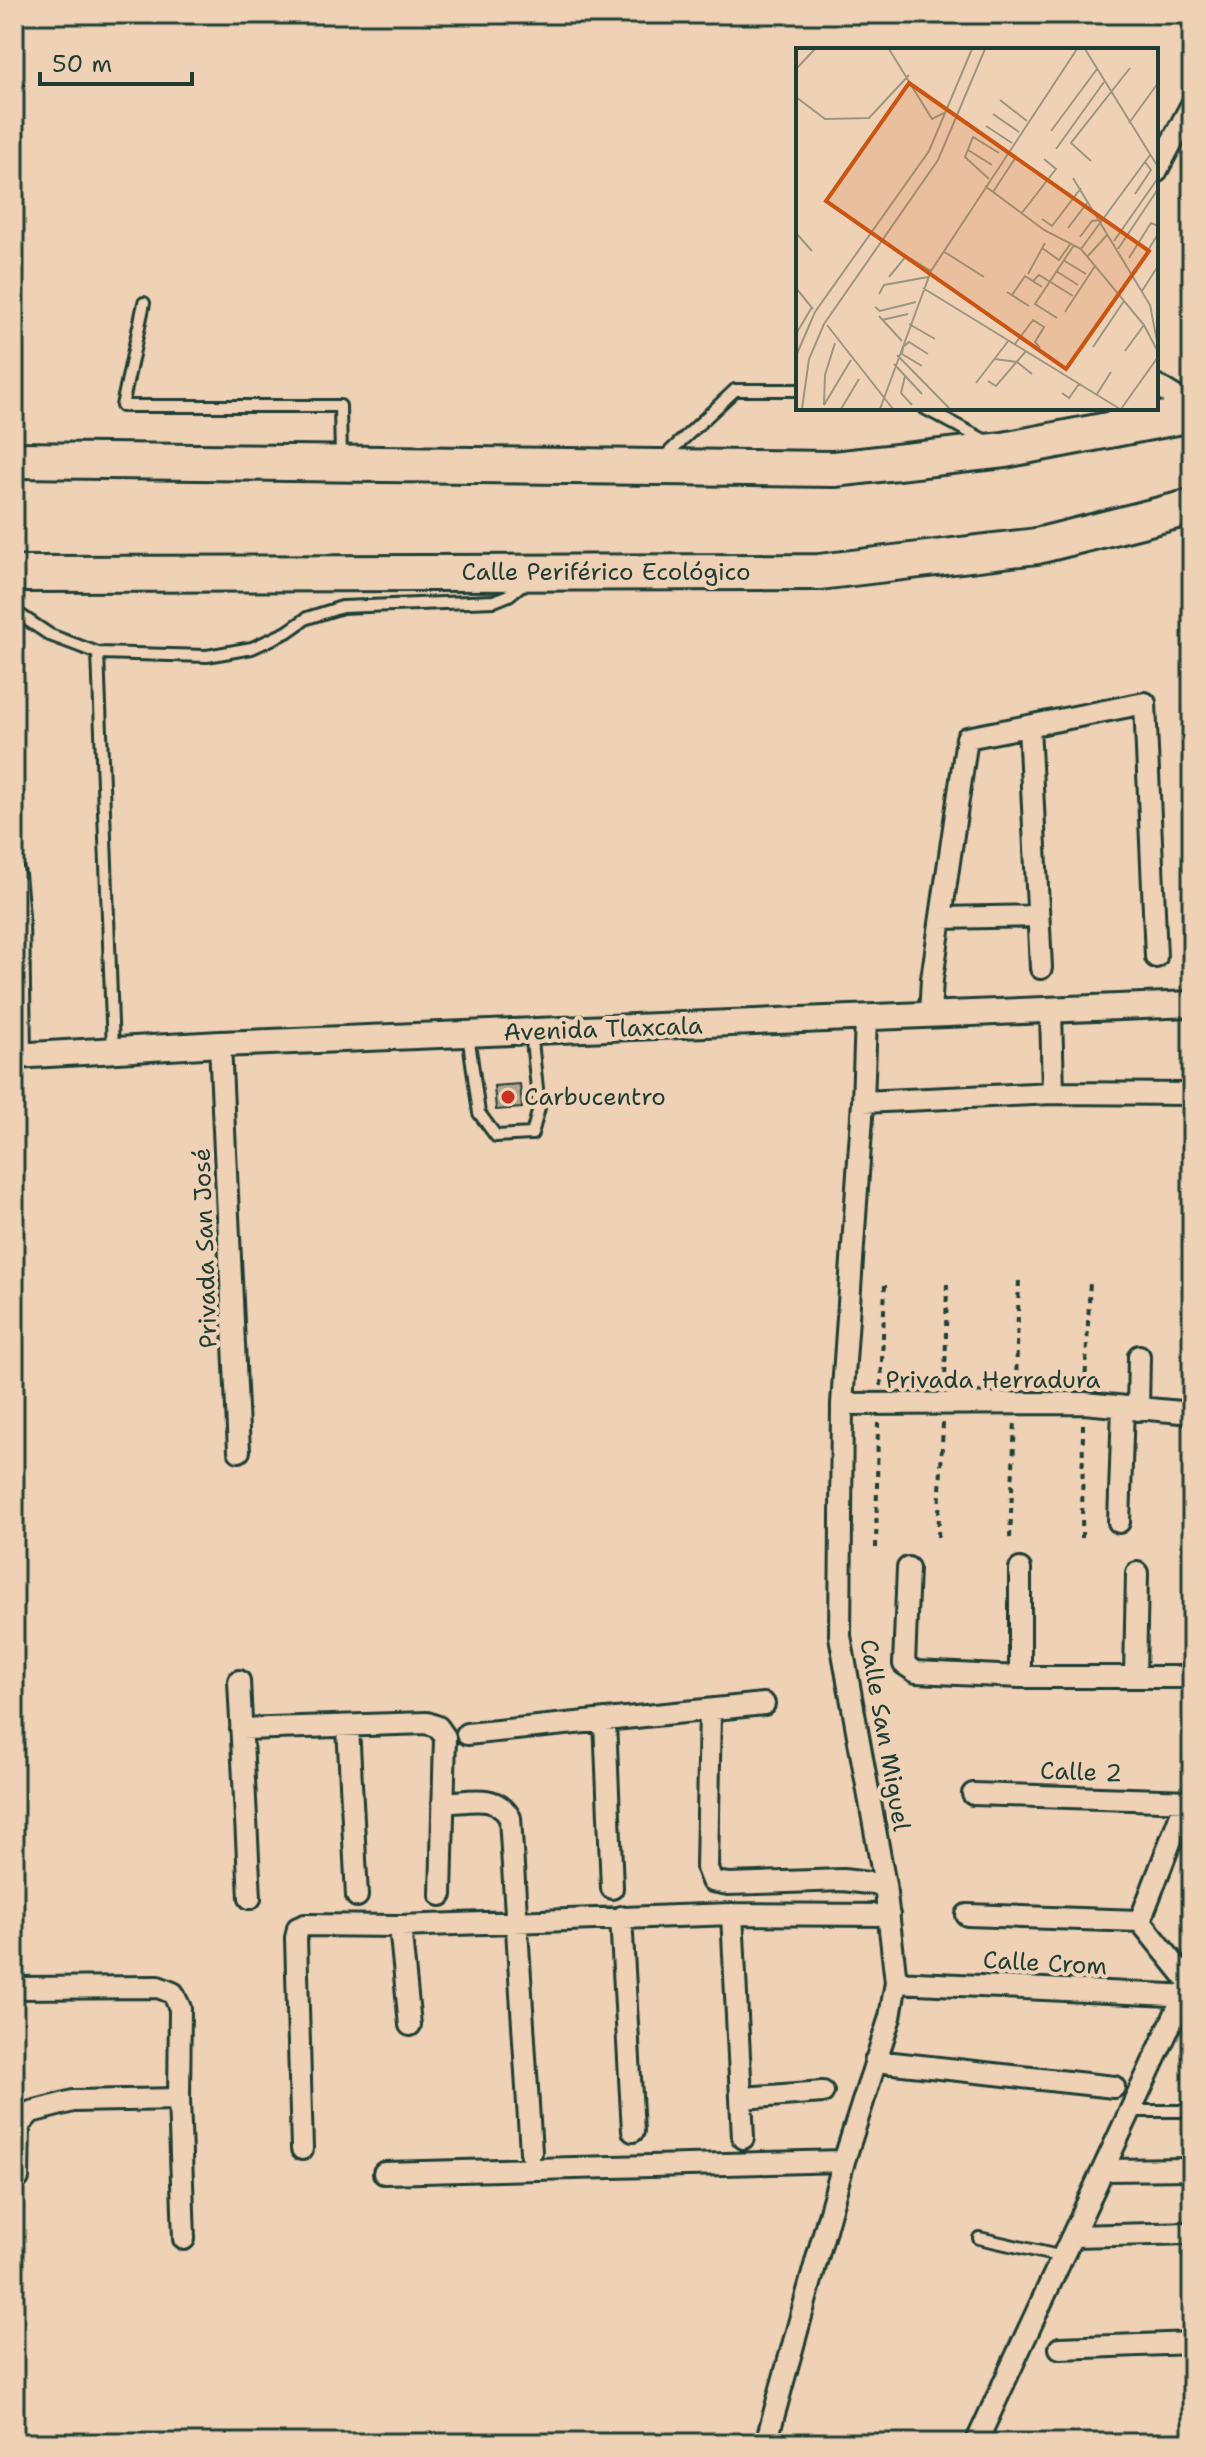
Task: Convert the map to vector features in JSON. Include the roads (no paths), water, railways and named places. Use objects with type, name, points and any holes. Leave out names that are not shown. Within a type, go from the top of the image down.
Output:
[{"type":"highway","points":[[14,460],[834,469],[1004,450],[1192,414]]},
{"type":"highway","name":"Calle Periférico Ecológico","points":[[14,574],[819,572],[1037,546],[1192,507]]},
{"type":"street","points":[[1158,168],[1192,104]]},
{"type":"street","points":[[1158,386],[1192,407]]},
{"type":"street","points":[[930,1015],[932,979],[967,738],[1145,703],[1156,957]]},
{"type":"street","points":[[1029,726],[1041,968]]},
{"type":"street","points":[[14,874],[18,1047]]},
{"type":"street","points":[[941,918],[1038,916]]},
{"type":"street","name":"Avenida Tlaxcala","points":[[18,1047],[113,1049],[1192,1004]]},
{"type":"street","points":[[1051,1010],[1053,1093]]},
{"type":"street","name":"Calle San Miguel","points":[[766,2443],[844,2161],[890,2017],[896,1982],[885,1885],[840,1636],[842,1404],[866,1018]]},
{"type":"street","name":"Privada San José","points":[[220,1044],[239,1451]]},
{"type":"street","points":[[863,1102],[1053,1093],[1192,1094]]},
{"type":"street","points":[[1119,1522],[1130,1408],[1139,1356]]},
{"type":"street","name":"Privada Herradura","points":[[842,1404],[1084,1403],[1192,1413]]},
{"type":"street","points":[[908,1568],[904,1664],[916,1672],[1020,1677],[1192,1677]]},
{"type":"street","points":[[1020,1569],[1020,1677]]},
{"type":"street","points":[[1135,1677],[1137,1573]]},
{"type":"street","points":[[239,1681],[250,1898]]},
{"type":"street","points":[[467,1734],[764,1704]]},
{"type":"street","points":[[710,1710],[707,1868],[712,1881],[728,1884],[843,1880],[885,1885]]},
{"type":"street","points":[[605,1721],[612,1888]]},
{"type":"street","points":[[241,1729],[427,1723],[438,1727],[445,1737],[441,1895]]},
{"type":"street","points":[[348,1727],[357,1896]]},
{"type":"street","name":"Calle 2","points":[[973,1794],[1189,1801],[1140,1921]]},
{"type":"street","points":[[443,1803],[492,1801],[504,1807],[510,1818],[531,2152]]},
{"type":"street","points":[[302,2149],[296,1938],[298,1928],[305,1925],[400,1926],[732,1914],[889,1915]]},
{"type":"street","points":[[732,1914],[743,2138]]},
{"type":"street","points":[[967,1915],[1140,1921],[1190,1988],[976,2443]]},
{"type":"street","points":[[621,1917],[633,2131]]},
{"type":"street","points":[[400,1926],[410,2025]]},
{"type":"street","name":"Calle Crom","points":[[896,1982],[1190,1988]]},
{"type":"street","points":[[14,1988],[158,1987],[173,1993],[180,2008],[179,2099],[184,2239]]},
{"type":"street","points":[[875,2061],[1114,2087]]},
{"type":"street","points":[[742,2098],[823,2092]]},
{"type":"street","points":[[18,2178],[19,2125],[31,2112],[73,2101],[179,2099]]},
{"type":"street","points":[[384,2173],[844,2161]]},
{"type":"street","points":[[1104,2170],[1192,2169]]},
{"type":"street","points":[[1074,2236],[1192,2233]]},
{"type":"street","points":[[1060,2348],[1192,2343]]},
{"type":"lane","points":[[144,303],[122,406],[340,406],[341,465]]},
{"type":"lane","points":[[653,468],[735,390],[796,390]]},
{"type":"lane","points":[[928,410],[1004,450]]},
{"type":"lane","points":[[14,611],[50,635],[98,653],[207,656],[252,648],[325,611],[342,607],[494,601],[509,595],[538,573]]},
{"type":"lane","points":[[98,653],[113,1049]]},
{"type":"lane","points":[[468,1034],[479,1113],[496,1136],[532,1134],[539,1108],[531,1031]]},
{"type":"lane","points":[[1131,2111],[1192,2111]]},
{"type":"lane","points":[[979,2238],[1064,2257]]},
{"type":"place","name":"Carbucentro","points":[[508,1097]]}]
